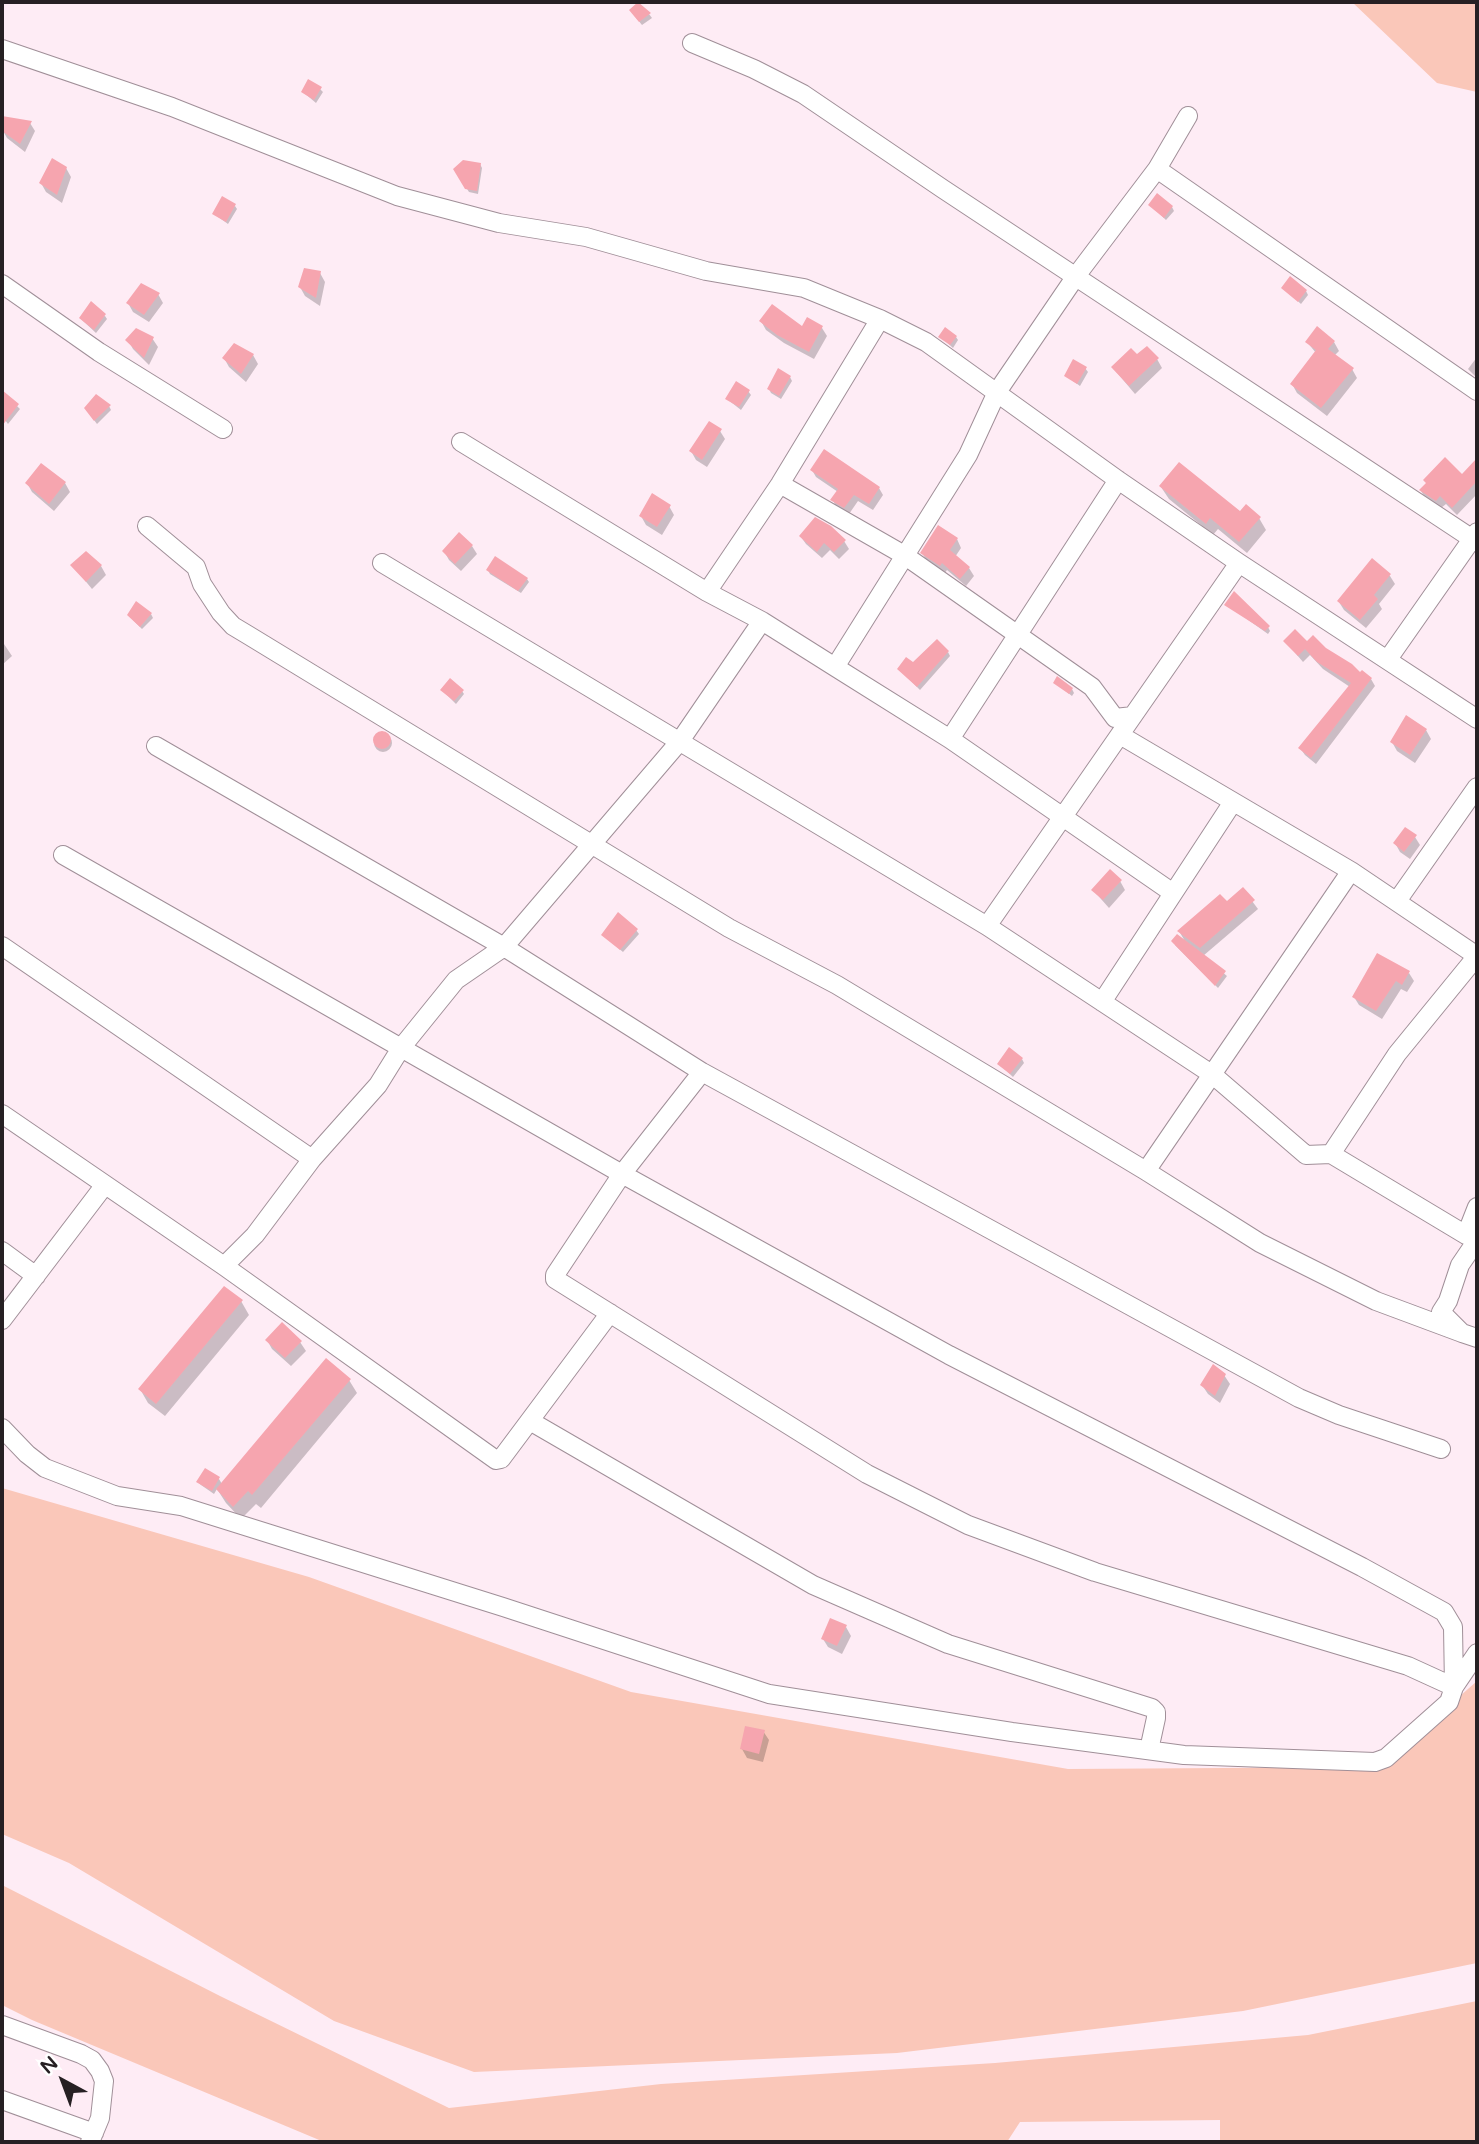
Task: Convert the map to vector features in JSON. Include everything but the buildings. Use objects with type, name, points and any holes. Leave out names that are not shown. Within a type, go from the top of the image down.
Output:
[{"type":"street","points":[[692,43],[754,69],[803,94],[1476,538],[1388,659]]},
{"type":"street","points":[[2,49],[172,107],[397,196],[499,223],[586,237],[706,271],[804,288],[880,319],[926,342],[1239,563],[1477,719]]},
{"type":"street","points":[[835,667],[968,455],[997,392],[1076,276],[1157,169],[1188,116]]},
{"type":"street","points":[[1157,169],[1477,391]]},
{"type":"street","points":[[2,284],[99,352],[223,429]]},
{"type":"street","points":[[707,592],[780,484],[880,319]]},
{"type":"street","points":[[461,442],[835,667],[950,740],[1173,893]]},
{"type":"street","points":[[950,740],[1118,480]]},
{"type":"street","points":[[780,484],[904,555],[1092,687],[1115,718],[1133,716]]},
{"type":"street","points":[[147,526],[196,567],[210,597],[233,626],[729,928],[837,985],[1146,1171],[1260,1243],[1376,1301],[1470,1336]]},
{"type":"street","points":[[382,563],[986,926],[1213,1076],[1306,1155],[1331,1154],[1473,1238]]},
{"type":"street","points":[[986,926],[1239,563]]},
{"type":"street","points":[[224,1266],[255,1235],[312,1159],[378,1085],[401,1048],[456,980],[504,947],[680,741],[762,621]]},
{"type":"street","points":[[1120,734],[1351,872],[1477,956],[1397,1054],[1331,1154]]},
{"type":"street","points":[[156,747],[504,947],[702,1072],[1299,1398],[1339,1415],[1441,1449]]},
{"type":"street","points":[[1397,901],[1477,787]]},
{"type":"street","points":[[1101,1002],[1233,802]]},
{"type":"street","points":[[63,855],[622,1174],[949,1356],[1338,1554],[1444,1612],[1453,1627],[1454,1687]]},
{"type":"street","points":[[1146,1171],[1351,872]]},
{"type":"street","points":[[2,946],[312,1159]]},
{"type":"street","points":[[702,1072],[622,1174],[554,1277],[867,1474],[968,1525],[1108,1576],[1408,1666],[1454,1687]]},
{"type":"street","points":[[2,1114],[224,1266],[496,1460],[501,1460],[610,1313]]},
{"type":"street","points":[[2,1320],[104,1186]]},
{"type":"street","points":[[1470,1336],[1441,1312],[1473,1238],[1477,1207]]},
{"type":"street","points":[[2,1251],[36,1276]]},
{"type":"street","points":[[530,1421],[813,1585],[948,1644],[1152,1708],[1156,1712],[1156,1718],[1149,1750]]},
{"type":"street","points":[[2,1427],[27,1454],[46,1468],[117,1496],[181,1506],[503,1607],[769,1695],[1184,1755],[1365,1763],[1386,1758],[1449,1703],[1454,1687],[1477,1653]]},
{"type":"street","points":[[2,2025],[70,2049],[92,2060],[104,2081],[100,2118],[92,2138],[2,2100]]},
{"type":"shaded area","points":[[1352,2],[1477,2],[1477,92],[1437,83]]},
{"type":"shaded area","points":[[2,1488],[309,1577],[631,1692],[1068,1769],[1380,1767],[1477,1681],[1477,1963],[1243,2011],[897,2053],[474,2072],[334,2021],[69,1863],[2,1834]]},
{"type":"shaded area","points":[[2,1885],[449,2108],[661,2084],[995,2063],[1308,2035],[1477,2001],[1477,2142],[1220,2142],[1220,2120],[1020,2122],[1007,2142],[324,2142],[2,2005]]}]
